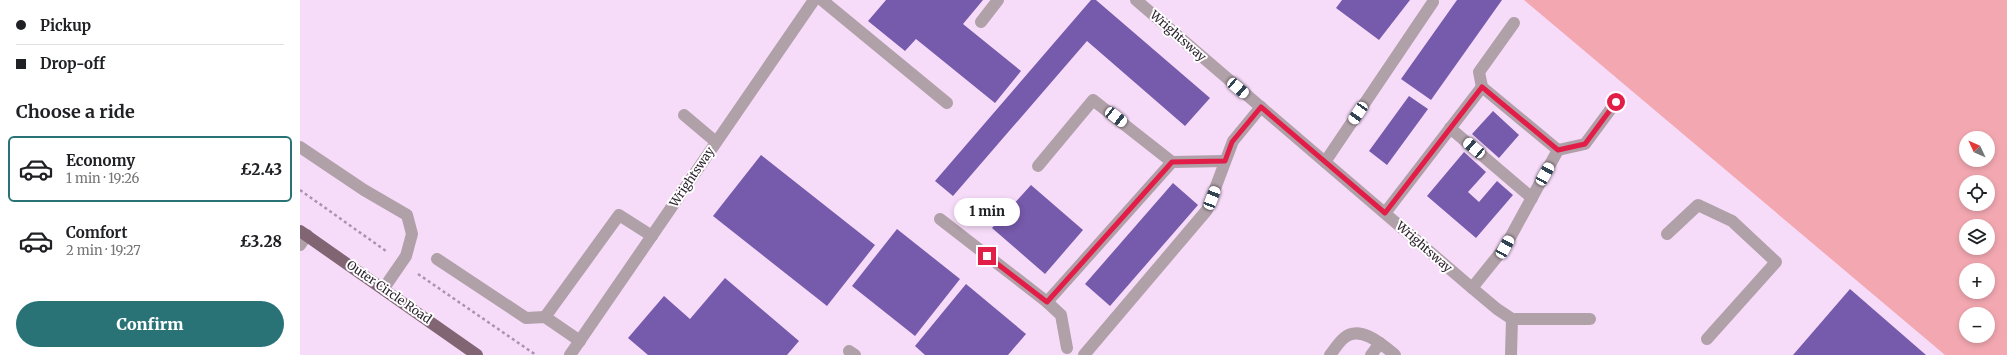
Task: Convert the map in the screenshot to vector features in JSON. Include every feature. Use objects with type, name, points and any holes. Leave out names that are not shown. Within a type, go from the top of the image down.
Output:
[{"type":"main road","name":"Outer Circle Road","points":[[302,237],[384,288],[477,355]]},
{"type":"street","name":"Wrightsway","points":[[570,355],[814,0]]},
{"type":"street","points":[[822,0],[947,103]]},
{"type":"street","points":[[981,22],[998,0]]},
{"type":"street","name":"Wrightsway","points":[[1136,0],[1472,288],[1497,309],[1512,319]]},
{"type":"street","points":[[1325,162],[1433,2]]},
{"type":"street","points":[[1514,24],[1479,72],[1482,87],[1558,150]]},
{"type":"street","points":[[1385,213],[1482,87]]},
{"type":"street","points":[[1038,166],[1093,100],[1172,162],[1225,161]]},
{"type":"street","points":[[1472,288],[1505,247],[1558,150],[1585,144],[1616,102]]},
{"type":"street","points":[[1084,355],[1207,210],[1232,142],[1261,107]]},
{"type":"street","points":[[684,115],[716,142]]},
{"type":"street","points":[[1450,128],[1532,198]]},
{"type":"street","points":[[300,147],[364,190],[407,215],[412,234],[406,256],[384,288]]},
{"type":"street","points":[[1047,302],[1172,162]]},
{"type":"street","points":[[1667,234],[1698,205],[1732,221],[1776,262],[1707,339]]},
{"type":"street","points":[[545,317],[619,215],[652,236]]},
{"type":"street","points":[[940,219],[1047,302],[1061,315],[1067,352]]},
{"type":"street","points":[[437,259],[526,318],[545,317],[580,341]]},
{"type":"street","points":[[1512,355],[1512,319],[1590,319]]},
{"type":"street","points":[[1330,355],[1345,337],[1360,333],[1372,337],[1396,355]]},
{"type":"street","points":[[1371,355],[1380,343]]},
{"type":"shaded area","points":[[1524,0],[2007,0],[2007,355],[1945,355]]},
{"type":"building","points":[[886,0],[983,0],[963,24],[1021,71],[995,103],[916,39],[905,51],[868,21]]},
{"type":"building","points":[[1091,0],[1096,0],[1210,98],[1185,126],[1087,41],[953,196],[935,181]]},
{"type":"building","points":[[1342,0],[1410,0],[1379,40],[1336,8]]},
{"type":"building","points":[[1457,0],[1502,0],[1431,100],[1401,79]]},
{"type":"building","points":[[1409,96],[1428,109],[1387,165],[1369,151]]},
{"type":"building","points":[[1493,111],[1519,135],[1499,158],[1472,134]]},
{"type":"building","points":[[1464,152],[1486,172],[1468,192],[1479,202],[1497,181],[1513,195],[1476,238],[1427,196]]},
{"type":"building","points":[[761,155],[875,245],[827,306],[713,216]]},
{"type":"building","points":[[1173,183],[1198,205],[1110,306],[1085,284]]},
{"type":"building","points":[[1031,185],[1083,230],[1045,274],[992,228]]},
{"type":"building","points":[[897,229],[960,279],[915,336],[852,286]]},
{"type":"building","points":[[725,278],[799,341],[787,355],[648,355],[628,338],[664,296],[690,319]]},
{"type":"building","points":[[966,284],[1026,334],[1008,355],[925,355],[915,346]]},
{"type":"building","points":[[1850,289],[1926,355],[1793,355]]},
{"type":"route","points":[[987,256],[1047,302],[1172,162],[1225,161],[1232,142],[1261,107],[1385,213],[1482,87],[1558,150],[1585,144],[1616,102]]}]
